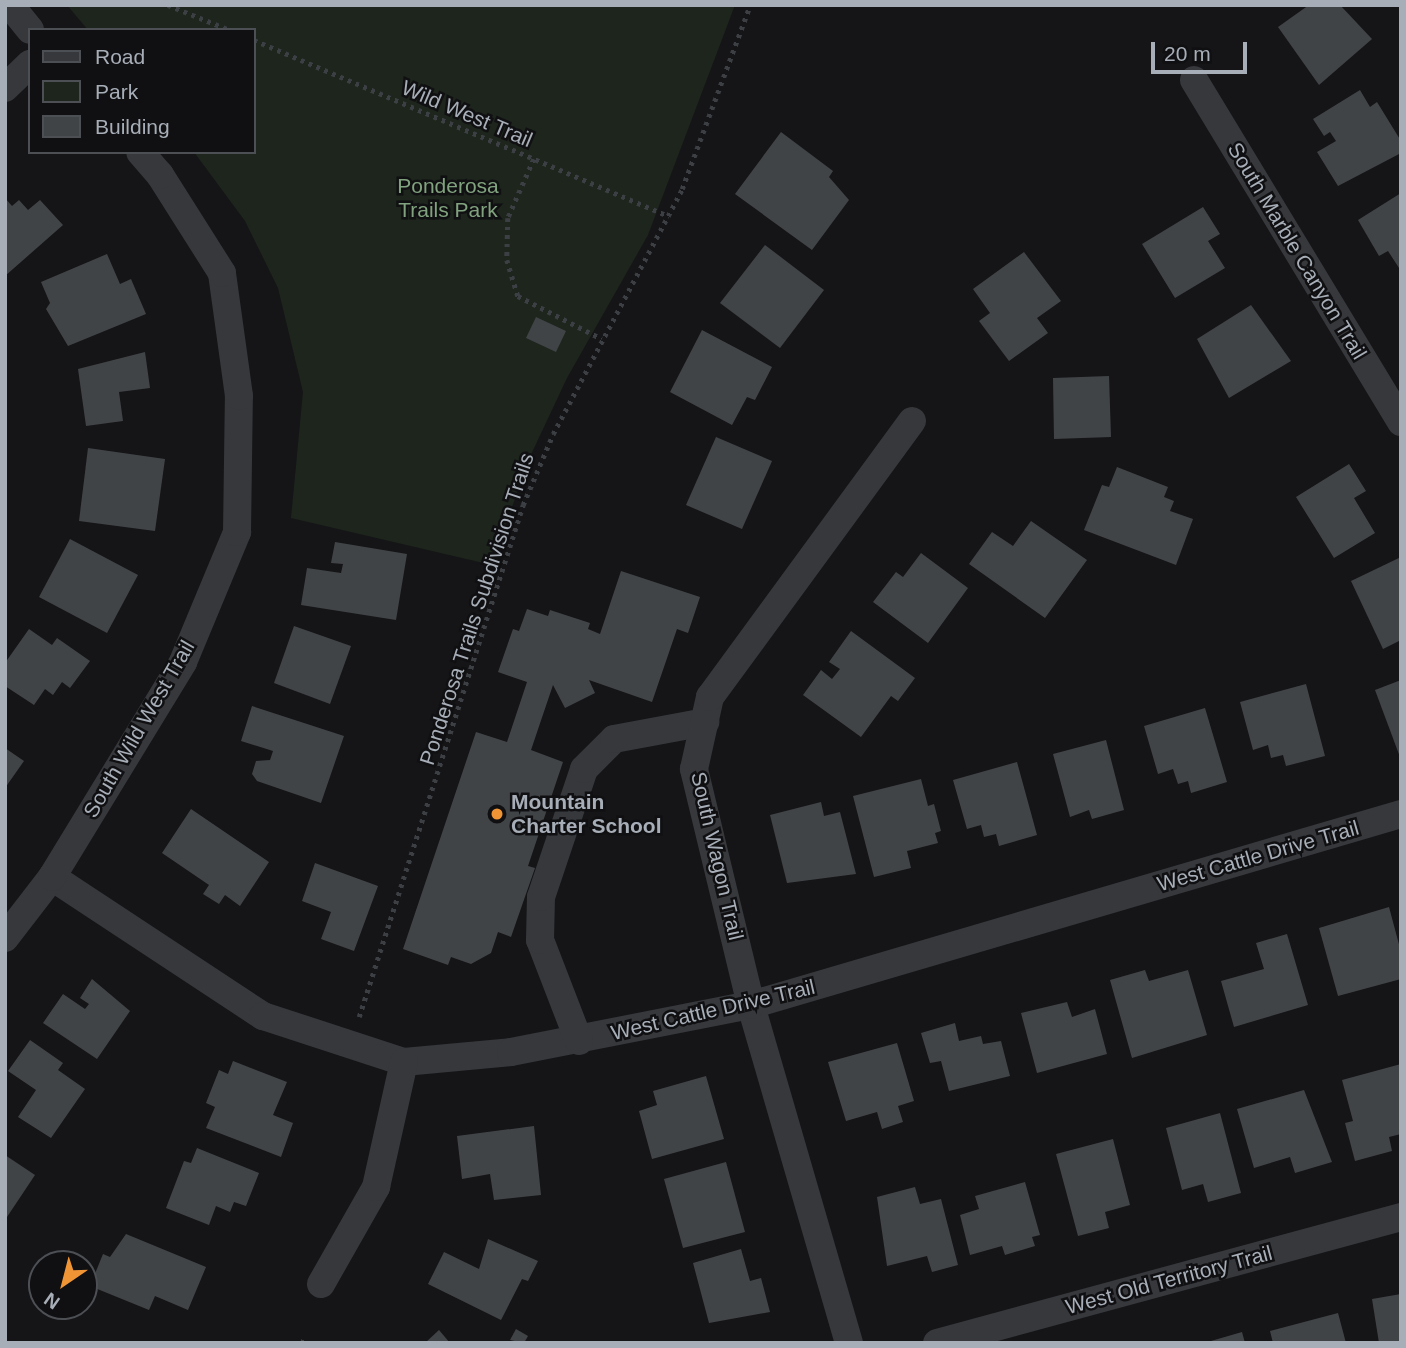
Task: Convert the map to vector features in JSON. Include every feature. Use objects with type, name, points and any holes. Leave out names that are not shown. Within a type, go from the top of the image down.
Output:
[{"type":"street","points":[[10,5],[28,28]]},
{"type":"street","points":[[5,88],[28,66]]},
{"type":"street","name":"South Marble Canyon Trail","points":[[1194,80],[1401,422]]},
{"type":"street","name":"South Wild West Trail","points":[[5,938],[52,877],[183,662],[237,532],[239,396],[222,273],[160,175],[142,154]]},
{"type":"street","name":"South Wagon Trail","points":[[849,1343],[751,1005],[694,769],[710,697],[912,421]]},
{"type":"street","points":[[579,1041],[540,940],[544,886],[583,769],[614,739],[705,722]]},
{"type":"street","name":"West Cattle Drive Trail","points":[[52,877],[263,1016],[404,1062],[579,1041],[751,1005],[1401,814]]},
{"type":"street","points":[[321,1284],[376,1187],[404,1062]]},
{"type":"street","name":"West Old Territory Trail","points":[[937,1343],[1401,1217]]},
{"type":"path","points":[[168,5],[225,28]]},
{"type":"path","name":"Ponderosa Trails Subdivision Trails","points":[[350,1045],[523,505],[602,339],[669,216],[750,5]]},
{"type":"path","name":"Wild West Trail","points":[[256,41],[669,216]]},
{"type":"path","points":[[534,159],[509,218],[507,260],[518,296],[602,339]]},
{"type":"green space","name":"Ponderosa Trails Park","points":[[67,5],[735,5],[648,235],[567,378],[528,461],[492,565],[291,518],[303,392],[278,288],[245,221],[195,154],[256,154],[256,28],[86,28]]},
{"type":"building","points":[[1309,5],[1340,5],[1372,39],[1319,85],[1278,27]]},
{"type":"building","points":[[1360,90],[1370,107],[1377,102],[1401,141],[1401,153],[1338,186],[1317,152],[1336,141],[1330,132],[1324,136],[1313,119]]},
{"type":"building","points":[[781,132],[833,171],[829,177],[849,200],[812,250],[735,194]]},
{"type":"building","points":[[1401,193],[1401,271],[1388,251],[1379,256],[1358,220]]},
{"type":"building","points":[[5,198],[12,206],[19,200],[28,210],[40,200],[63,225],[5,276]]},
{"type":"building","points":[[1203,207],[1220,234],[1208,241],[1225,268],[1175,298],[1142,244]]},
{"type":"building","points":[[765,245],[824,290],[780,348],[720,303]]},
{"type":"building","points":[[1024,252],[1061,301],[1037,318],[1048,333],[1009,361],[979,321],[990,313],[973,289]]},
{"type":"building","points":[[107,254],[120,284],[131,279],[146,314],[68,346],[46,309],[50,303],[41,282]]},
{"type":"building","points":[[1251,305],[1291,361],[1229,398],[1197,339]]},
{"type":"building","points":[[536,317],[566,331],[556,352],[526,338]]},
{"type":"building","points":[[702,330],[772,367],[755,400],[747,397],[732,425],[670,392]]},
{"type":"building","points":[[145,352],[150,388],[119,392],[123,421],[86,426],[78,369]]},
{"type":"building","points":[[1109,376],[1111,437],[1054,439],[1053,378]]},
{"type":"building","points":[[716,437],[772,461],[742,529],[686,505]]},
{"type":"building","points":[[88,448],[165,459],[155,531],[79,521]]},
{"type":"building","points":[[1349,464],[1366,491],[1354,498],[1375,533],[1334,558],[1296,497]]},
{"type":"building","points":[[1117,467],[1168,487],[1164,497],[1174,501],[1170,511],[1193,519],[1176,565],[1084,530],[1102,485],[1109,487]]},
{"type":"building","points":[[1031,521],[1087,560],[1045,618],[969,564],[992,532],[1013,546]]},
{"type":"building","points":[[70,539],[138,575],[107,633],[39,597]]},
{"type":"building","points":[[335,542],[407,554],[396,620],[301,605],[307,568],[341,573],[343,564],[331,563]]},
{"type":"building","points":[[921,553],[968,588],[928,643],[873,602],[896,572],[903,577]]},
{"type":"building","points":[[1401,557],[1401,640],[1383,649],[1351,581]]},
{"type":"building","name":"Mountain Charter School","points":[[621,571],[700,597],[688,633],[677,629],[652,702],[589,680],[595,693],[565,708],[553,685],[531,750],[563,762],[528,866],[535,868],[511,937],[498,932],[491,953],[471,964],[451,957],[448,965],[403,949],[476,732],[507,742],[527,682],[498,672],[513,629],[519,631],[527,609],[548,616],[550,610],[590,623],[588,629],[600,634]]},
{"type":"building","points":[[294,626],[351,646],[330,704],[274,683]]},
{"type":"building","points":[[29,629],[52,645],[57,638],[90,661],[70,688],[62,682],[53,695],[45,689],[34,705],[5,686],[5,663]]},
{"type":"building","points":[[851,631],[915,678],[898,701],[891,696],[861,737],[803,695],[821,670],[832,679],[840,669],[829,662]]},
{"type":"building","points":[[1401,680],[1401,757],[1400,757],[1375,690]]},
{"type":"building","points":[[1306,684],[1325,756],[1286,766],[1283,755],[1271,758],[1268,745],[1253,750],[1240,702]]},
{"type":"building","points":[[252,706],[344,736],[321,803],[257,781],[252,774],[256,761],[270,760],[273,751],[241,741]]},
{"type":"building","points":[[1205,708],[1227,782],[1191,793],[1188,781],[1178,784],[1173,769],[1158,774],[1144,726]]},
{"type":"building","points":[[1106,740],[1124,810],[1092,819],[1089,810],[1070,817],[1053,754]]},
{"type":"building","points":[[5,748],[24,761],[5,788]]},
{"type":"building","points":[[1017,762],[1037,835],[999,846],[996,834],[984,837],[981,825],[967,829],[953,780]]},
{"type":"building","points":[[921,779],[928,806],[934,804],[941,831],[935,833],[938,843],[907,851],[911,868],[874,877],[853,796]]},
{"type":"building","points":[[821,802],[824,816],[840,812],[856,874],[787,883],[770,815]]},
{"type":"building","points":[[191,809],[269,862],[240,906],[225,895],[219,904],[203,894],[209,885],[162,853]]},
{"type":"building","points":[[315,863],[378,886],[354,951],[321,939],[331,912],[302,901]]},
{"type":"building","points":[[1389,907],[1401,952],[1401,979],[1338,996],[1319,928]]},
{"type":"building","points":[[1287,934],[1308,1005],[1234,1027],[1221,981],[1264,969],[1256,943]]},
{"type":"building","points":[[1145,970],[1149,981],[1188,970],[1207,1035],[1132,1058],[1110,980]]},
{"type":"building","points":[[92,979],[130,1011],[97,1059],[43,1023],[63,994],[85,1009],[89,1004],[80,998]]},
{"type":"building","points":[[1067,1002],[1072,1017],[1095,1009],[1107,1054],[1037,1073],[1021,1013]]},
{"type":"building","points":[[955,1023],[959,1041],[981,1036],[983,1044],[1001,1041],[1010,1076],[949,1091],[941,1061],[930,1063],[921,1033]]},
{"type":"building","points":[[30,1040],[63,1063],[58,1070],[85,1089],[51,1138],[18,1117],[36,1090],[8,1071]]},
{"type":"building","points":[[897,1043],[914,1101],[898,1106],[903,1122],[882,1129],[877,1112],[846,1121],[828,1062]]},
{"type":"building","points":[[233,1061],[287,1082],[273,1115],[293,1123],[281,1157],[206,1128],[215,1107],[206,1103],[219,1070],[228,1074]]},
{"type":"building","points":[[1401,1064],[1401,1134],[1389,1137],[1392,1151],[1355,1161],[1345,1123],[1353,1121],[1342,1080]]},
{"type":"building","points":[[706,1076],[724,1139],[652,1159],[639,1111],[657,1105],[653,1091]]},
{"type":"building","points":[[1304,1090],[1332,1162],[1295,1173],[1290,1157],[1254,1168],[1237,1109]]},
{"type":"building","points":[[1220,1113],[1241,1193],[1208,1202],[1203,1184],[1182,1190],[1166,1128]]},
{"type":"building","points":[[534,1126],[541,1195],[494,1200],[490,1174],[462,1179],[457,1136]]},
{"type":"building","points":[[1113,1139],[1130,1205],[1105,1212],[1109,1228],[1078,1236],[1056,1154]]},
{"type":"building","points":[[197,1148],[259,1173],[246,1206],[234,1202],[230,1212],[216,1206],[209,1225],[166,1208],[184,1161],[191,1163]]},
{"type":"building","points":[[5,1155],[35,1175],[5,1220]]},
{"type":"building","points":[[726,1162],[745,1232],[683,1248],[664,1179]]},
{"type":"building","points":[[1025,1182],[1040,1235],[1032,1237],[1035,1246],[1005,1255],[1002,1246],[970,1255],[960,1215],[979,1209],[975,1196]]},
{"type":"building","points":[[915,1187],[920,1204],[941,1199],[958,1265],[932,1272],[927,1256],[887,1266],[877,1197]]},
{"type":"building","points":[[126,1234],[206,1267],[188,1310],[155,1296],[149,1310],[98,1289],[98,1266],[103,1254],[110,1257]]},
{"type":"building","points":[[488,1239],[538,1261],[528,1281],[522,1279],[501,1320],[428,1284],[444,1252],[479,1269]]},
{"type":"building","points":[[741,1249],[750,1281],[761,1278],[770,1312],[709,1323],[693,1263]]},
{"type":"building","points":[[1401,1294],[1401,1343],[1379,1343],[1372,1299]]},
{"type":"building","points":[[1338,1313],[1346,1343],[1273,1343],[1270,1331]]},
{"type":"building","points":[[516,1329],[528,1336],[524,1343],[510,1340]]},
{"type":"building","points":[[439,1330],[450,1343],[425,1343]]},
{"type":"building","points":[[1242,1332],[1245,1343],[1211,1343],[1211,1341]]},
{"type":"place","name":"Mountain Charter School","points":[[497,814]]}]
